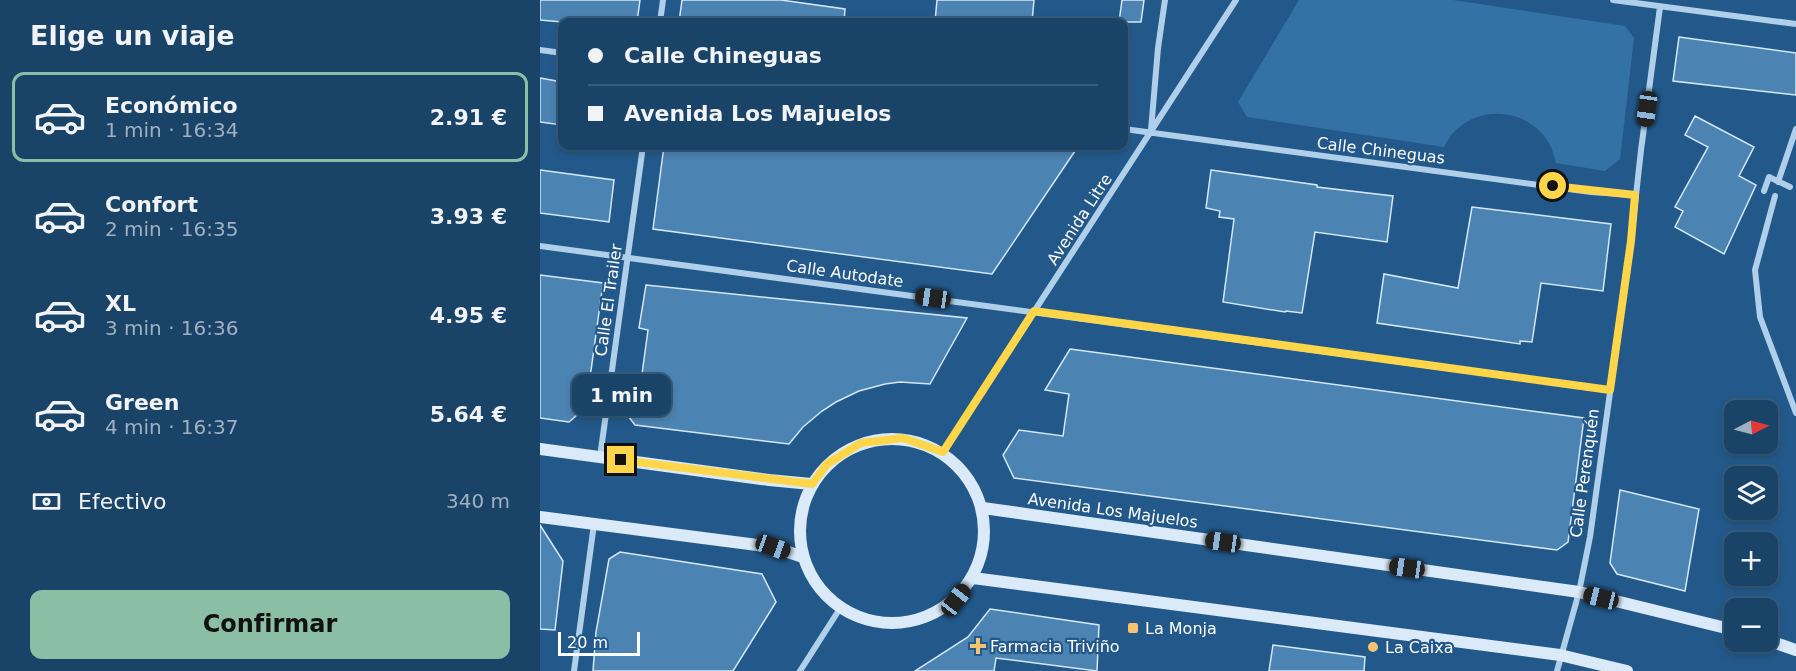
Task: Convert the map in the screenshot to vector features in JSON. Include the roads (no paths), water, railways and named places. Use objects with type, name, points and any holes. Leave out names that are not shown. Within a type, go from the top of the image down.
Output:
[{"type":"street","points":[[661,18],[663,0]]},
{"type":"street","points":[[1151,133],[1158,48],[1165,0]]},
{"type":"street","name":"Avenida Litre","points":[[943,452],[1236,0]]},
{"type":"street","points":[[1613,0],[1796,24]]},
{"type":"street","name":"Calle Perenquén","points":[[1557,671],[1579,592],[1590,537],[1631,241],[1660,7]]},
{"type":"street","points":[[540,50],[558,52]]},
{"type":"street","points":[[1778,182],[1796,129]]},
{"type":"street","name":"Calle Chineguas","points":[[1128,130],[1580,190],[1635,195]]},
{"type":"street","name":"Calle El Trailer","points":[[600,457],[642,150]]},
{"type":"street","points":[[1764,191],[1769,177],[1790,188]]},
{"type":"street","points":[[1775,196],[1755,270],[1760,317],[1796,413]]},
{"type":"street","name":"Calle Autodate","points":[[540,246],[1610,390]]},
{"type":"street","points":[[903,438],[943,452],[969,477],[983,508],[985,538],[973,578],[956,600],[923,619],[885,624],[839,610],[821,592],[803,558],[802,513],[812,484],[827,464],[861,443],[903,438]]},
{"type":"street","points":[[540,449],[812,484]]},
{"type":"street","name":"Avenida Los Majuelos","points":[[983,508],[1579,592],[1724,628]]},
{"type":"street","points":[[540,517],[773,547],[803,558]]},
{"type":"street","points":[[574,671],[594,524]]},
{"type":"street","points":[[973,578],[1560,655],[1627,671]]},
{"type":"street","points":[[800,671],[839,610]]},
{"type":"street","points":[[1778,644],[1796,650]]},
{"type":"place","name":"La Monja","points":[[1133,628]]},
{"type":"place","name":"Farmacia Triviño","points":[[978,646]]},
{"type":"place","name":"La Caixa","points":[[1373,647]]}]
